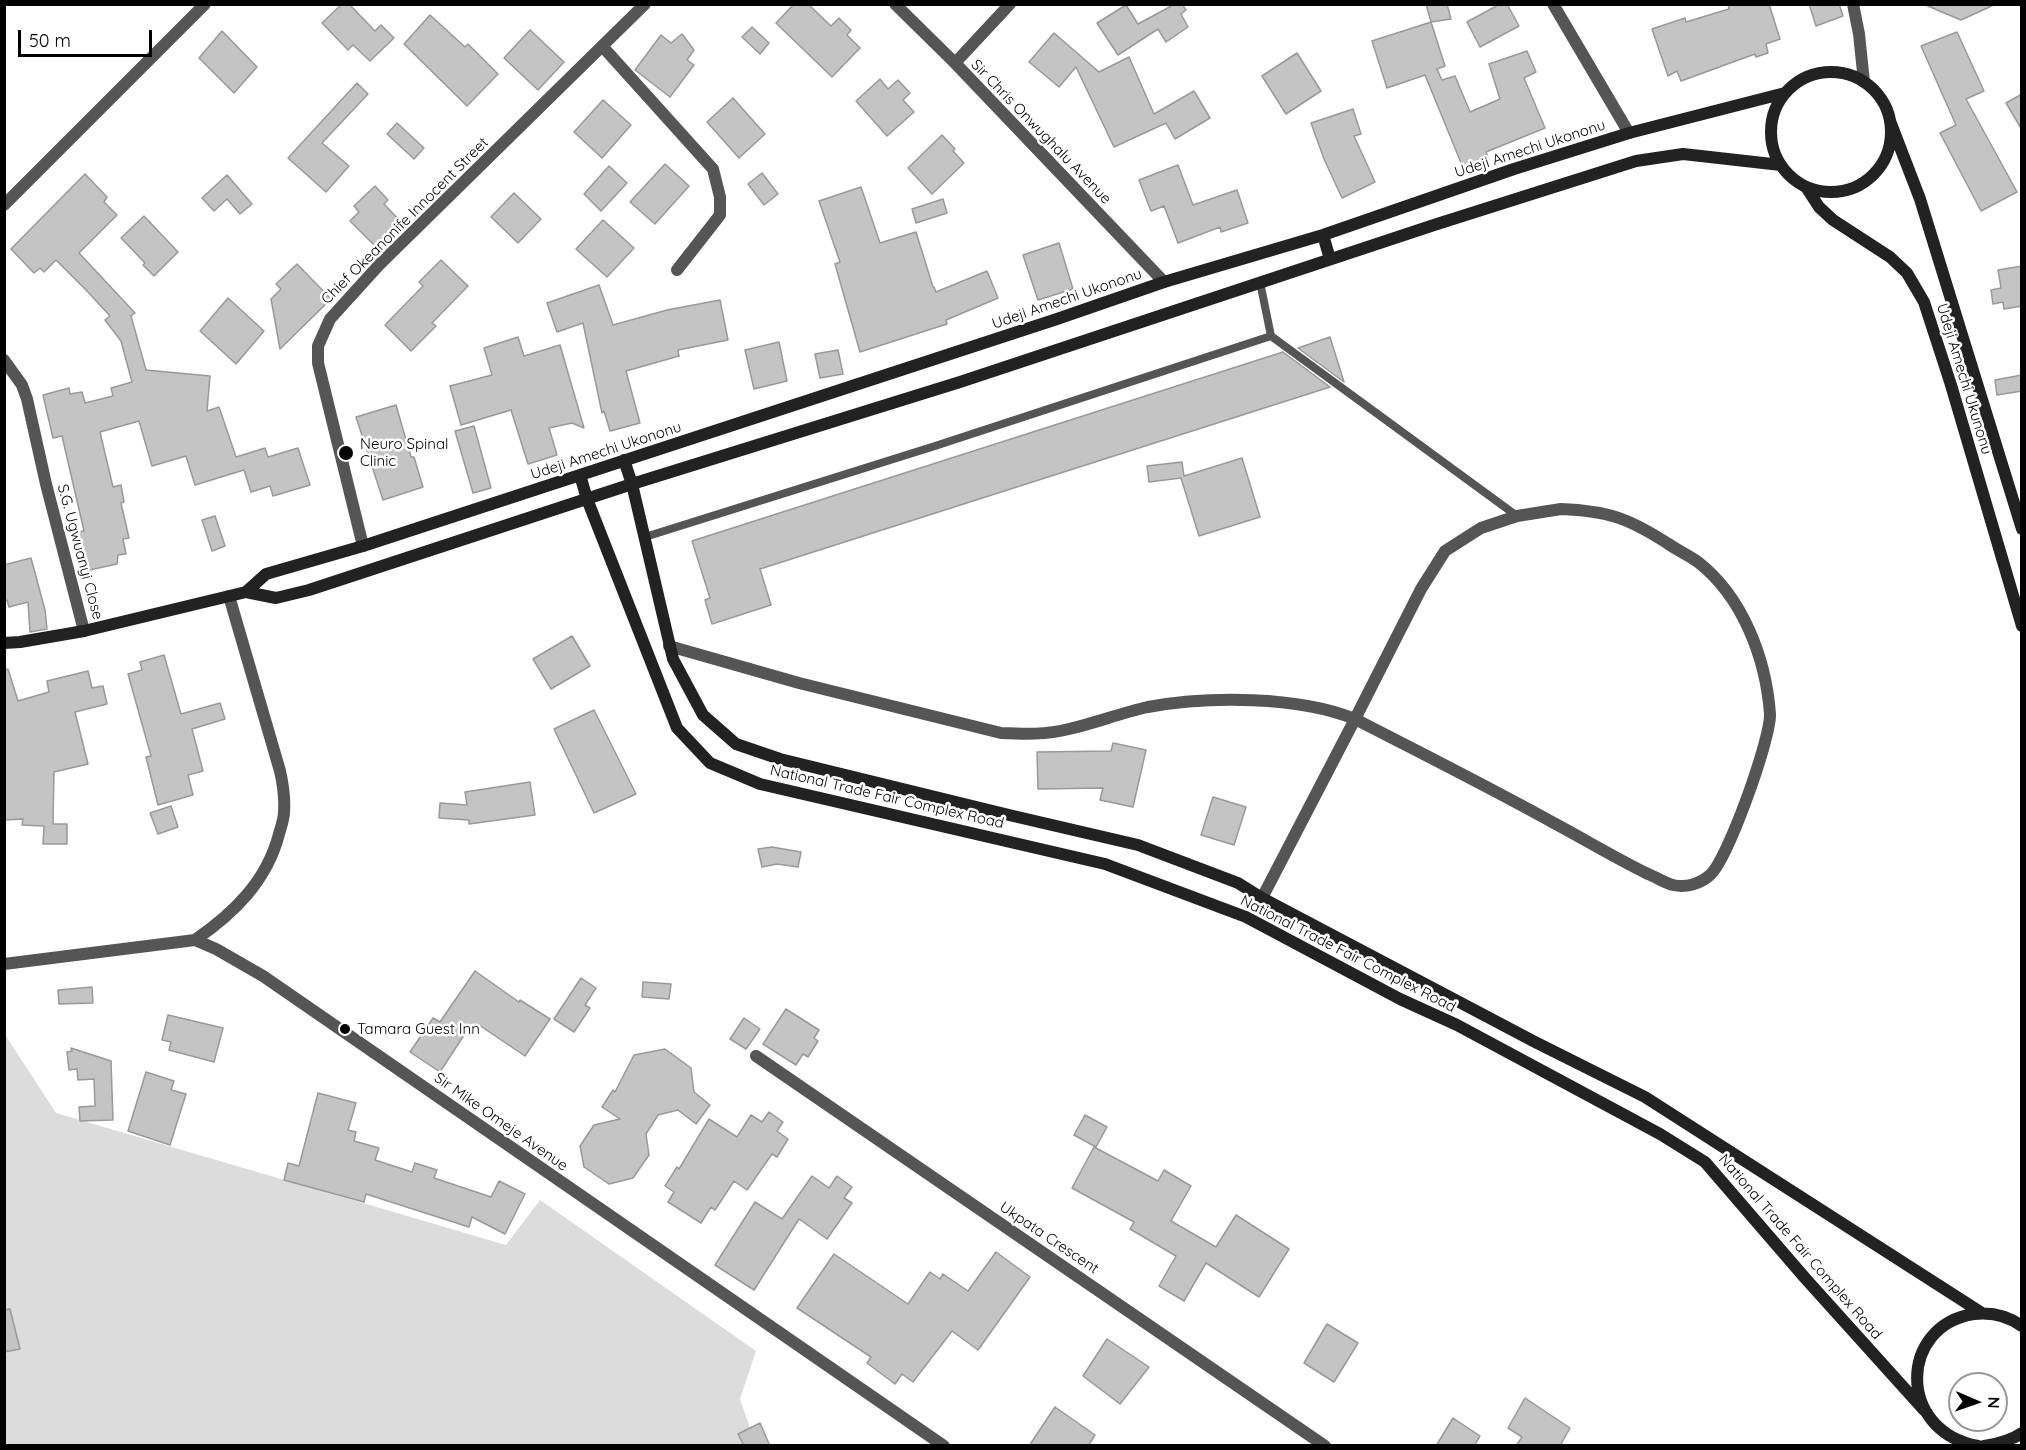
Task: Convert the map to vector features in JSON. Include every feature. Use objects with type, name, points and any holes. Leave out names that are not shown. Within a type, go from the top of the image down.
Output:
[{"type":"main road","points":[[1831,72],[1848,74],[1864,82],[1880,99],[1890,121],[1890,139],[1885,157],[1875,172],[1860,184],[1843,190],[1825,192],[1806,187],[1788,174],[1773,148],[1771,129],[1775,110],[1785,93],[1798,82],[1814,74],[1831,72]]},
{"type":"main road","name":"Udeji Amechi Ukononu","points":[[246,592],[266,574],[363,546],[1164,282],[1323,235],[1514,169],[1629,133],[1785,93]]},
{"type":"main road","name":"Udeji Amechi Ukunonu","points":[[1890,121],[1920,199],[2022,529]]},
{"type":"main road","points":[[246,592],[276,598],[309,590],[632,484],[960,382],[1330,259],[1636,161],[1683,154],[1781,165]]},
{"type":"main road","name":"Udeji Amechi Ukunonu","points":[[1806,187],[1819,207],[1833,220],[1890,257],[1907,273],[1920,294],[1951,385],[2022,626]]},
{"type":"main road","points":[[1323,235],[1330,259]]},
{"type":"main road","name":"National Trade Fair Complex Road","points":[[624,460],[632,484],[673,659],[703,715],[736,744],[792,761],[1138,845],[1238,883],[1262,898],[1535,1042],[1645,1097],[1982,1313]]},
{"type":"main road","name":"National Trade Fair Complex Road","points":[[580,475],[587,499],[677,728],[710,763],[760,784],[1105,864],[1246,917],[1400,999],[1477,1036],[1660,1134],[1705,1162],[1805,1278],[1924,1410],[1934,1425],[1947,1436],[1978,1446]]},
{"type":"main road","name":"S.G. Ugwuanyi Close","points":[[84,631],[246,592]]},
{"type":"main road","points":[[4,643],[84,631]]},
{"type":"main road","points":[[1924,1410],[1918,1394],[1919,1361],[1926,1345],[1937,1332],[1950,1322],[1966,1315],[1982,1313],[1999,1315],[2022,1326]]},
{"type":"main road","points":[[1984,1446],[2005,1442],[2022,1433]]},
{"type":"street","points":[[4,205],[205,4]]},
{"type":"street","name":"Chief Okeanonife Innocent Street","points":[[363,546],[318,363],[318,346],[322,333],[330,319],[379,265],[645,4]]},
{"type":"street","name":"Sir Chris Onwughalu Avenue","points":[[895,4],[955,63],[1164,282]]},
{"type":"street","points":[[955,63],[1010,4]]},
{"type":"street","points":[[1553,4],[1629,133]]},
{"type":"street","points":[[1853,4],[1864,82]]},
{"type":"street","points":[[603,47],[713,169],[717,181],[720,215],[677,270]]},
{"type":"street","name":"S.G. Ugwuanyi Close","points":[[4,360],[22,385],[27,399],[46,484],[84,631]]},
{"type":"street","points":[[669,646],[799,683],[1001,733],[1030,735],[1067,730],[1147,708],[1210,700],[1304,705],[1336,712],[1355,719],[1534,812],[1631,866],[1673,885],[1694,885],[1712,874],[1736,827],[1764,748],[1770,717],[1764,672],[1756,646],[1735,604],[1717,580],[1698,562],[1638,525],[1618,516],[1591,510],[1561,509],[1517,516],[1481,528],[1445,551],[1421,589],[1355,719],[1262,898]]},
{"type":"street","points":[[4,964],[195,940],[224,920],[246,898],[260,878],[276,847],[285,814],[284,789],[229,596]]},
{"type":"street","name":"Sir Mike Omeje Avenue","points":[[195,940],[264,976],[944,1446]]},
{"type":"street","name":"Ukpata Crescent","points":[[756,1056],[1325,1446]]},
{"type":"lane","points":[[1260,282],[1271,336],[1517,516]]},
{"type":"lane","points":[[645,537],[935,446],[1271,336]]},
{"type":"shaded area","points":[[4,1033],[56,1113],[506,1245],[540,1200],[756,1351],[740,1399],[756,1445],[5,1445]]},
{"type":"building","points":[[342,4],[349,4],[375,31],[381,25],[394,38],[370,61],[353,45],[348,50],[322,23]]},
{"type":"building","points":[[794,4],[808,4],[831,26],[839,18],[851,30],[847,35],[860,48],[832,77],[776,23]]},
{"type":"building","points":[[1175,4],[1182,4],[1186,10],[1181,14],[1188,27],[1166,42],[1158,29],[1118,55],[1097,23],[1126,5],[1138,24]]},
{"type":"building","points":[[1426,4],[1447,4],[1451,19],[1431,22]]},
{"type":"building","points":[[1500,4],[1507,4],[1519,26],[1480,47],[1467,22]]},
{"type":"building","points":[[1728,4],[1769,4],[1780,39],[1766,44],[1768,53],[1756,57],[1755,54],[1681,81],[1677,71],[1668,76],[1652,29],[1685,18],[1686,22],[1729,9]]},
{"type":"building","points":[[1809,4],[1839,4],[1843,16],[1816,26]]},
{"type":"building","points":[[1923,4],[1996,4],[1961,20]]},
{"type":"building","points":[[430,15],[465,47],[468,44],[498,74],[467,106],[404,44]]},
{"type":"building","points":[[1431,22],[1445,66],[1437,69],[1442,80],[1455,76],[1470,112],[1500,99],[1489,64],[1527,51],[1536,72],[1524,78],[1545,128],[1486,152],[1489,160],[1464,170],[1425,75],[1387,88],[1372,41]]},
{"type":"building","points":[[752,27],[769,43],[760,54],[742,37]]},
{"type":"building","points":[[530,30],[564,62],[538,90],[504,58]]},
{"type":"building","points":[[222,31],[257,67],[234,93],[199,58]]},
{"type":"building","points":[[1957,32],[1984,91],[1966,99],[2017,192],[1981,211],[1940,133],[1956,125],[1921,46]]},
{"type":"building","points":[[1054,33],[1099,72],[1129,57],[1154,114],[1194,91],[1210,118],[1175,139],[1166,123],[1114,147],[1076,67],[1059,87],[1029,62]]},
{"type":"building","points":[[682,34],[694,50],[687,60],[694,65],[670,97],[635,70],[661,35],[671,43]]},
{"type":"building","points":[[1297,53],[1321,91],[1286,114],[1262,76]]},
{"type":"building","points":[[880,79],[888,89],[898,80],[910,93],[903,100],[914,112],[887,136],[856,101]]},
{"type":"building","points":[[357,83],[368,94],[322,143],[349,166],[326,192],[288,158]]},
{"type":"building","points":[[2022,94],[2022,130],[2006,103]]},
{"type":"building","points":[[733,98],[765,134],[739,158],[707,122]]},
{"type":"building","points":[[603,100],[631,125],[602,158],[574,132]]},
{"type":"building","points":[[1353,109],[1361,134],[1354,136],[1375,182],[1342,198],[1311,123]]},
{"type":"building","points":[[397,123],[424,148],[414,159],[387,134]]},
{"type":"building","points":[[942,135],[964,163],[932,194],[908,168]]},
{"type":"building","points":[[665,164],[689,186],[655,224],[630,202]]},
{"type":"building","points":[[1178,165],[1193,205],[1237,190],[1248,223],[1221,232],[1220,227],[1178,243],[1164,206],[1151,211],[1139,180]]},
{"type":"building","points":[[609,166],[627,183],[601,211],[584,194]]},
{"type":"building","points":[[762,173],[778,194],[764,205],[748,184]]},
{"type":"building","points":[[85,174],[107,197],[104,202],[117,215],[79,253],[135,313],[131,316],[146,370],[210,376],[207,411],[219,407],[236,457],[265,448],[268,457],[298,448],[310,485],[273,496],[270,486],[251,492],[244,470],[195,485],[186,456],[152,466],[139,421],[100,432],[113,487],[121,485],[124,502],[121,503],[129,538],[123,539],[126,554],[118,555],[117,564],[85,571],[77,532],[84,531],[62,436],[53,438],[43,395],[69,388],[70,394],[82,392],[85,403],[113,396],[111,388],[132,382],[121,341],[105,320],[110,316],[56,260],[44,272],[40,268],[34,273],[11,249]]},
{"type":"building","points":[[227,175],[252,204],[240,214],[227,199],[214,211],[202,198]]},
{"type":"building","points":[[375,186],[388,200],[384,204],[403,224],[378,249],[350,221],[359,212],[354,206]]},
{"type":"building","points":[[861,187],[880,243],[916,232],[936,292],[987,271],[998,298],[946,320],[947,324],[860,352],[835,264],[840,262],[819,201]]},
{"type":"building","points":[[514,193],[541,219],[518,243],[491,217]]},
{"type":"building","points":[[943,199],[947,213],[916,223],[912,209]]},
{"type":"building","points":[[144,216],[178,252],[154,276],[121,238]]},
{"type":"building","points":[[603,220],[634,248],[607,277],[576,249]]},
{"type":"building","points":[[1059,243],[1073,289],[1038,300],[1023,255]]},
{"type":"building","points":[[441,260],[468,286],[432,323],[436,326],[411,351],[385,325],[423,286],[419,282]]},
{"type":"building","points":[[297,264],[331,299],[280,349],[271,299],[281,289],[276,284]]},
{"type":"building","points":[[2022,266],[2022,306],[2004,309],[2003,302],[1993,304],[1991,290],[2001,288],[1998,270]]},
{"type":"building","points":[[599,285],[613,325],[667,310],[720,300],[728,340],[678,350],[679,356],[626,371],[640,423],[610,431],[604,411],[602,413],[583,323],[557,332],[547,303]]},
{"type":"building","points":[[228,298],[264,331],[236,364],[200,331]]},
{"type":"building","points":[[518,337],[524,356],[560,345],[584,428],[572,423],[549,428],[557,455],[528,464],[511,410],[461,425],[450,386],[492,375],[484,348]]},
{"type":"building","points":[[1330,337],[1344,382],[1298,348]]},
{"type":"building","points":[[779,342],[787,381],[754,389],[745,350]]},
{"type":"building","points":[[838,350],[843,374],[820,378],[815,354]]},
{"type":"building","points":[[1283,352],[1330,387],[760,569],[771,605],[712,624],[705,600],[710,598],[692,541]]},
{"type":"building","points":[[2022,375],[2022,391],[1997,395],[1995,380]]},
{"type":"building","points":[[396,405],[411,457],[414,457],[423,487],[383,500],[356,417]]},
{"type":"building","points":[[474,426],[491,488],[473,493],[455,431]]},
{"type":"building","points":[[1242,458],[1260,517],[1199,536],[1181,478],[1149,482],[1147,466],[1182,462],[1184,476]]},
{"type":"building","points":[[215,516],[225,546],[212,551],[202,520]]},
{"type":"building","points":[[31,558],[45,610],[47,629],[30,632],[28,602],[9,607],[7,600],[4,601],[4,565]]},
{"type":"building","points":[[572,636],[590,666],[551,689],[533,659]]},
{"type":"building","points":[[164,655],[181,714],[220,703],[225,719],[192,729],[203,771],[188,775],[193,795],[158,805],[146,757],[151,756],[128,674],[142,670],[140,662]]},
{"type":"building","points":[[8,669],[18,701],[49,692],[47,681],[88,671],[92,688],[103,686],[107,704],[75,712],[88,764],[54,772],[53,824],[67,824],[67,844],[43,844],[44,826],[22,825],[23,819],[4,820],[4,670]]},
{"type":"building","points":[[594,710],[636,794],[594,813],[554,729]]},
{"type":"building","points":[[1113,743],[1146,750],[1133,807],[1100,800],[1103,788],[1038,789],[1037,752],[1111,751]]},
{"type":"building","points":[[530,782],[535,815],[469,824],[469,820],[439,818],[440,803],[467,805],[465,792]]},
{"type":"building","points":[[1213,797],[1246,807],[1234,845],[1201,835]]},
{"type":"building","points":[[171,806],[178,827],[158,834],[150,813]]},
{"type":"building","points":[[772,847],[801,852],[798,867],[777,864],[762,867],[758,849]]},
{"type":"building","points":[[475,971],[519,1002],[520,1000],[550,1019],[525,1056],[479,1025],[475,1030],[470,1026],[440,1072],[410,1052],[433,1018],[440,1022]]},
{"type":"building","points":[[581,978],[596,988],[585,1005],[590,1008],[574,1032],[554,1019]]},
{"type":"building","points":[[643,982],[671,984],[669,999],[642,997]]},
{"type":"building","points":[[92,987],[93,1003],[59,1004],[58,990]]},
{"type":"building","points":[[786,1009],[819,1030],[814,1038],[818,1041],[808,1057],[803,1054],[796,1065],[763,1044]]},
{"type":"building","points":[[168,1015],[223,1028],[214,1062],[169,1050],[171,1042],[162,1040]]},
{"type":"building","points":[[744,1018],[760,1029],[746,1049],[730,1039]]},
{"type":"building","points":[[71,1048],[111,1061],[113,1120],[80,1121],[79,1107],[95,1106],[94,1079],[78,1080],[77,1069],[69,1070],[67,1052],[72,1051]]},
{"type":"building","points":[[665,1049],[691,1068],[694,1092],[710,1105],[696,1124],[678,1110],[658,1115],[646,1134],[649,1155],[633,1178],[609,1184],[584,1167],[580,1146],[594,1125],[620,1119],[602,1107],[613,1090],[615,1092],[634,1055]]},
{"type":"building","points":[[146,1072],[174,1081],[171,1090],[186,1094],[170,1145],[128,1131]]},
{"type":"building","points":[[318,1093],[356,1103],[348,1130],[356,1132],[354,1141],[379,1148],[375,1160],[412,1172],[415,1163],[437,1170],[434,1178],[491,1197],[499,1181],[525,1194],[505,1234],[472,1217],[469,1227],[366,1194],[364,1202],[284,1180],[288,1163],[299,1166]]},
{"type":"building","points":[[769,1112],[783,1122],[777,1131],[788,1139],[777,1157],[772,1154],[747,1190],[734,1181],[715,1210],[711,1207],[701,1223],[668,1202],[674,1192],[665,1186],[677,1167],[679,1169],[709,1119],[737,1137],[751,1115],[762,1122]]},
{"type":"building","points":[[1085,1115],[1107,1127],[1096,1147],[1074,1135]]},
{"type":"building","points":[[1094,1147],[1158,1181],[1164,1170],[1191,1186],[1171,1221],[1216,1247],[1236,1215],[1289,1249],[1259,1297],[1206,1263],[1184,1301],[1159,1286],[1176,1256],[1130,1229],[1134,1222],[1072,1188]]},
{"type":"building","points":[[812,1176],[829,1188],[837,1176],[852,1187],[844,1198],[852,1203],[827,1239],[799,1219],[754,1290],[715,1265],[755,1202],[782,1219]]},
{"type":"building","points":[[996,1252],[1030,1277],[978,1350],[952,1331],[913,1382],[902,1374],[895,1384],[867,1363],[871,1357],[797,1308],[834,1254],[908,1304],[930,1272],[940,1279],[943,1274],[968,1291]]},
{"type":"building","points":[[10,1309],[20,1349],[4,1352],[4,1310]]},
{"type":"building","points":[[1327,1324],[1358,1343],[1334,1382],[1304,1363]]},
{"type":"building","points":[[1107,1339],[1149,1367],[1120,1404],[1083,1376]]},
{"type":"building","points":[[1525,1398],[1570,1428],[1560,1446],[1516,1446],[1522,1437],[1508,1428]]},
{"type":"building","points":[[1055,1407],[1095,1435],[1088,1446],[1029,1446]]},
{"type":"building","points":[[1453,1418],[1480,1436],[1474,1446],[1436,1446]]},
{"type":"building","points":[[760,1423],[770,1446],[744,1446],[738,1434]]},
{"type":"place","name":"Neuro Spinal Clinic","points":[[346,453]]},
{"type":"place","name":"Tamara Guest Inn","points":[[345,1029]]}]
